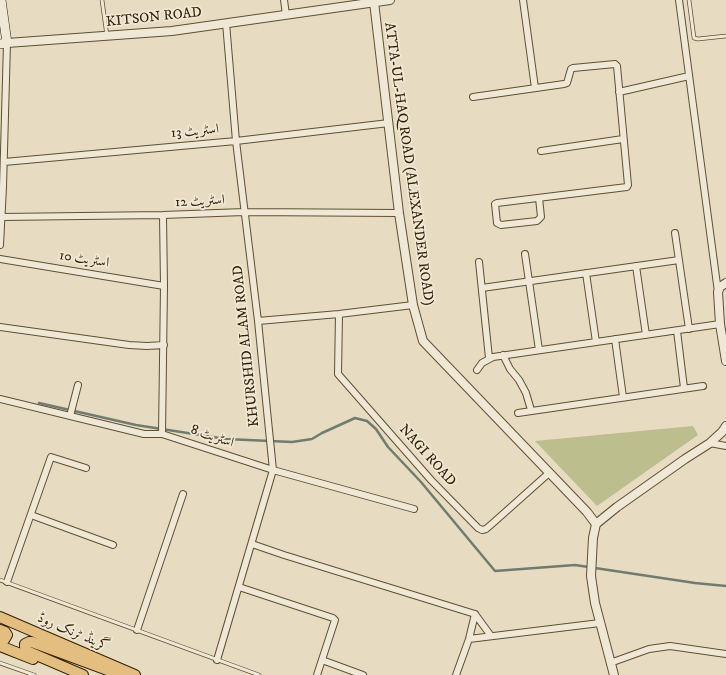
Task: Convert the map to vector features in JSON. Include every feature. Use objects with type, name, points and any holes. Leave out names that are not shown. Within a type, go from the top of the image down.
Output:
[{"type":"highway","name":"گرینڈ ٹرنک روڈ","points":[[0,617],[135,675]]},
{"type":"highway","points":[[0,630],[6,632],[7,634],[4,640],[0,640]]},
{"type":"highway","points":[[83,675],[27,651],[25,644],[32,642],[121,675]]},
{"type":"highway","points":[[0,646],[76,675]]},
{"type":"main road","points":[[1,0],[3,43]]},
{"type":"street","points":[[284,0],[286,14]]},
{"type":"street","name":"KITSON ROAD","points":[[3,43],[172,31],[390,0]]},
{"type":"street","points":[[523,0],[535,88]]},
{"type":"street","points":[[679,0],[726,361]]},
{"type":"street","name":"ATTA-UL-HAQ ROAD (ALEXANDER ROAD)","points":[[374,2],[399,213],[413,305],[424,341],[587,512],[596,524]]},
{"type":"street","name":"KHURSHID ALAM ROAD","points":[[218,660],[273,470],[258,321],[236,141],[226,23]]},
{"type":"street","points":[[0,245],[4,162],[3,43]]},
{"type":"street","points":[[473,97],[567,83],[571,69],[573,68],[615,64],[617,66],[627,187],[497,203],[495,204],[499,224],[537,221],[541,217],[539,198]]},
{"type":"street","points":[[619,92],[689,76]]},
{"type":"street","name":"اسٹریٹ 13","points":[[4,162],[236,141],[389,123]]},
{"type":"street","points":[[542,150],[624,139]]},
{"type":"street","name":"اسٹریٹ 12","points":[[1,217],[163,215],[244,212],[399,213]]},
{"type":"street","points":[[162,433],[164,344],[163,215]]},
{"type":"street","points":[[675,233],[688,329]]},
{"type":"street","points":[[525,254],[539,350]]},
{"type":"street","name":"اسٹریٹ 10","points":[[0,259],[164,286]]},
{"type":"street","points":[[482,288],[678,260]]},
{"type":"street","points":[[479,262],[489,358]]},
{"type":"street","points":[[636,266],[646,335]]},
{"type":"street","points":[[586,273],[596,342]]},
{"type":"street","points":[[718,292],[720,287],[726,282]]},
{"type":"street","points":[[258,321],[340,314],[413,305]]},
{"type":"street","name":"NAGI ROAD","points":[[340,314],[338,374],[431,480],[478,528],[482,530],[486,529],[549,473]]},
{"type":"street","points":[[477,370],[482,363],[489,358],[503,355],[720,324]]},
{"type":"street","points":[[0,327],[129,345],[147,346],[164,344]]},
{"type":"street","points":[[677,331],[684,388]]},
{"type":"street","points":[[616,339],[623,397]]},
{"type":"street","points":[[503,355],[510,369],[519,380],[526,393],[532,410]]},
{"type":"street","points":[[70,415],[78,385]]},
{"type":"street","points":[[518,413],[703,386]]},
{"type":"street","name":"اسٹریٹ 8","points":[[0,399],[144,434],[162,433],[273,470],[414,509]]},
{"type":"street","points":[[614,675],[600,623],[591,576],[593,538],[596,524],[685,459],[710,443],[726,426]]},
{"type":"street","points":[[710,443],[726,446]]},
{"type":"street","points":[[7,582],[52,457],[86,468]]},
{"type":"street","points":[[138,630],[183,494]]},
{"type":"street","points":[[30,516],[113,545]]},
{"type":"street","points":[[252,544],[475,614],[491,636]]},
{"type":"street","points":[[239,587],[333,618],[335,620],[317,675]]},
{"type":"street","points":[[456,675],[469,639],[475,614]]},
{"type":"street","points":[[469,639],[600,623]]},
{"type":"street","points":[[610,663],[649,649],[670,646],[725,654],[726,662]]},
{"type":"street","points":[[322,660],[363,675]]},
{"type":"lane","points":[[102,0],[107,36]]},
{"type":"lane","points":[[689,0],[694,38],[698,39],[726,36]]},
{"type":"lane","points":[[0,580],[259,675]]},
{"type":"lane","points":[[0,662],[34,675]]},
{"type":"green space","points":[[693,426],[698,435],[597,506],[535,441]]},
{"type":"waterway","points":[[39,403],[136,425],[226,439],[292,442],[312,439],[355,418],[367,421],[376,429],[388,447],[421,482],[495,571],[575,565],[695,583],[726,586]]}]
